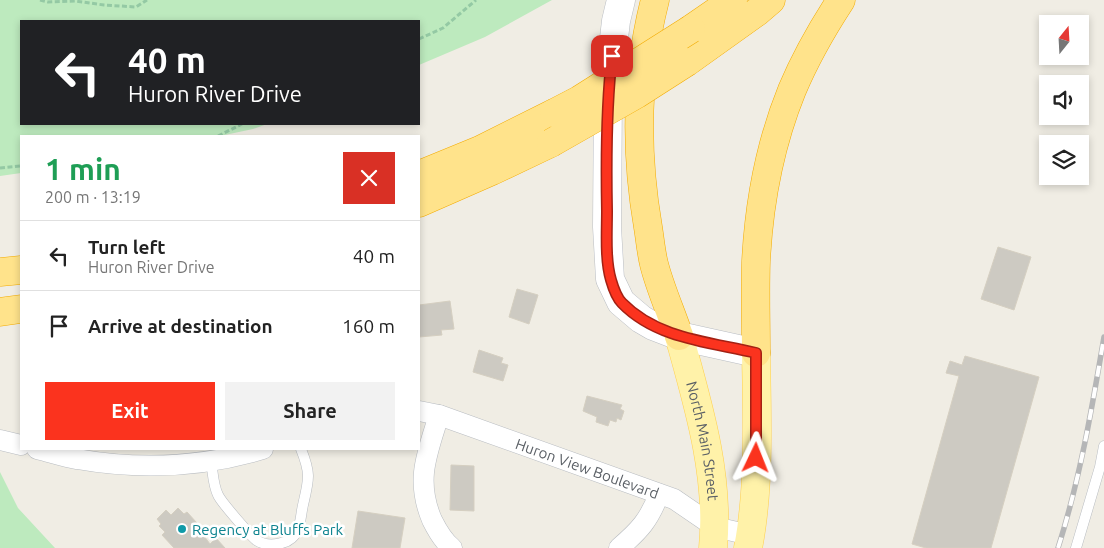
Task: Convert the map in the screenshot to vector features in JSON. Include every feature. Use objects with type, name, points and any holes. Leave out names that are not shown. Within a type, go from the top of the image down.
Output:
[{"type":"highway","points":[[655,0],[649,23],[641,74],[638,136],[644,204],[654,264],[679,336]]},
{"type":"highway","points":[[420,175],[480,150],[580,100],[733,0]]},
{"type":"highway","points":[[420,203],[551,143],[636,94],[687,62],[771,0]]},
{"type":"highway","points":[[756,353],[756,261],[763,194],[774,144],[792,91],[818,37],[840,0]]},
{"type":"highway","points":[[0,272],[20,270]]},
{"type":"highway","points":[[0,312],[20,309]]},
{"type":"main road","name":"North Main Street","points":[[679,336],[699,406],[711,468],[714,538]]},
{"type":"main road","points":[[749,541],[757,425],[756,353]]},
{"type":"street","points":[[618,10],[608,90],[606,143],[610,279],[621,302],[641,319],[653,326],[679,336],[756,353]]},
{"type":"street","name":"Huron View Boulevard","points":[[420,410],[439,415],[659,494],[674,500],[714,538],[749,541]]},
{"type":"street","points":[[439,415],[426,460],[422,483],[426,505],[434,525],[452,548]]},
{"type":"street","points":[[0,440],[20,445]]},
{"type":"street","points":[[41,450],[76,459],[145,466],[211,462],[259,450]]},
{"type":"street","points":[[618,548],[638,532],[652,512],[659,494]]},
{"type":"lane","points":[[1076,548],[1100,467],[1104,446]]},
{"type":"lane","points":[[211,462],[214,486],[219,498],[256,540],[278,544],[291,540],[297,531],[309,481],[308,467],[301,450]]},
{"type":"path","points":[[40,0],[48,2],[75,0],[136,8],[147,0]]},
{"type":"path","points":[[420,39],[443,28],[476,0]]},
{"type":"path","points":[[220,135],[240,125]]},
{"type":"path","points":[[0,168],[20,166]]},
{"type":"green space","points":[[0,0],[552,0],[485,37],[420,65],[420,20],[20,20],[20,125],[264,125],[225,135],[20,135],[20,173],[0,176]]},
{"type":"green space","points":[[0,472],[18,508],[55,548],[0,548]]},
{"type":"building","points":[[998,247],[1031,257],[1014,310],[981,299]]},
{"type":"building","points":[[517,289],[538,295],[529,324],[509,317]]},
{"type":"building","points":[[450,301],[454,329],[441,330],[442,335],[420,337],[420,305]]},
{"type":"building","points":[[479,350],[503,358],[501,363],[508,365],[503,381],[473,372]]},
{"type":"building","points":[[965,356],[1039,377],[991,548],[926,548],[912,544],[959,376],[946,373],[950,361],[962,365]]},
{"type":"building","points":[[587,396],[622,405],[620,409],[624,411],[621,420],[617,418],[616,422],[610,420],[608,426],[596,422],[597,417],[583,411]]},
{"type":"building","points":[[451,465],[474,466],[474,511],[450,510]]},
{"type":"building","name":"Regency at Bluffs Park","points":[[178,508],[184,514],[187,512],[206,533],[204,536],[210,544],[216,538],[225,548],[174,548],[162,535],[165,532],[159,526],[161,524],[157,519],[166,510],[171,515]]},
{"type":"building","points":[[358,511],[405,518],[400,548],[352,548]]},
{"type":"railway","points":[[1058,548],[1079,470],[1104,337]]},
{"type":"place","name":"Regency at Bluffs Park","points":[[182,529]]},
{"type":"route","points":[[612,56],[608,90],[606,143],[610,279],[621,302],[641,319],[653,326],[679,336],[756,353],[756,458]]}]
